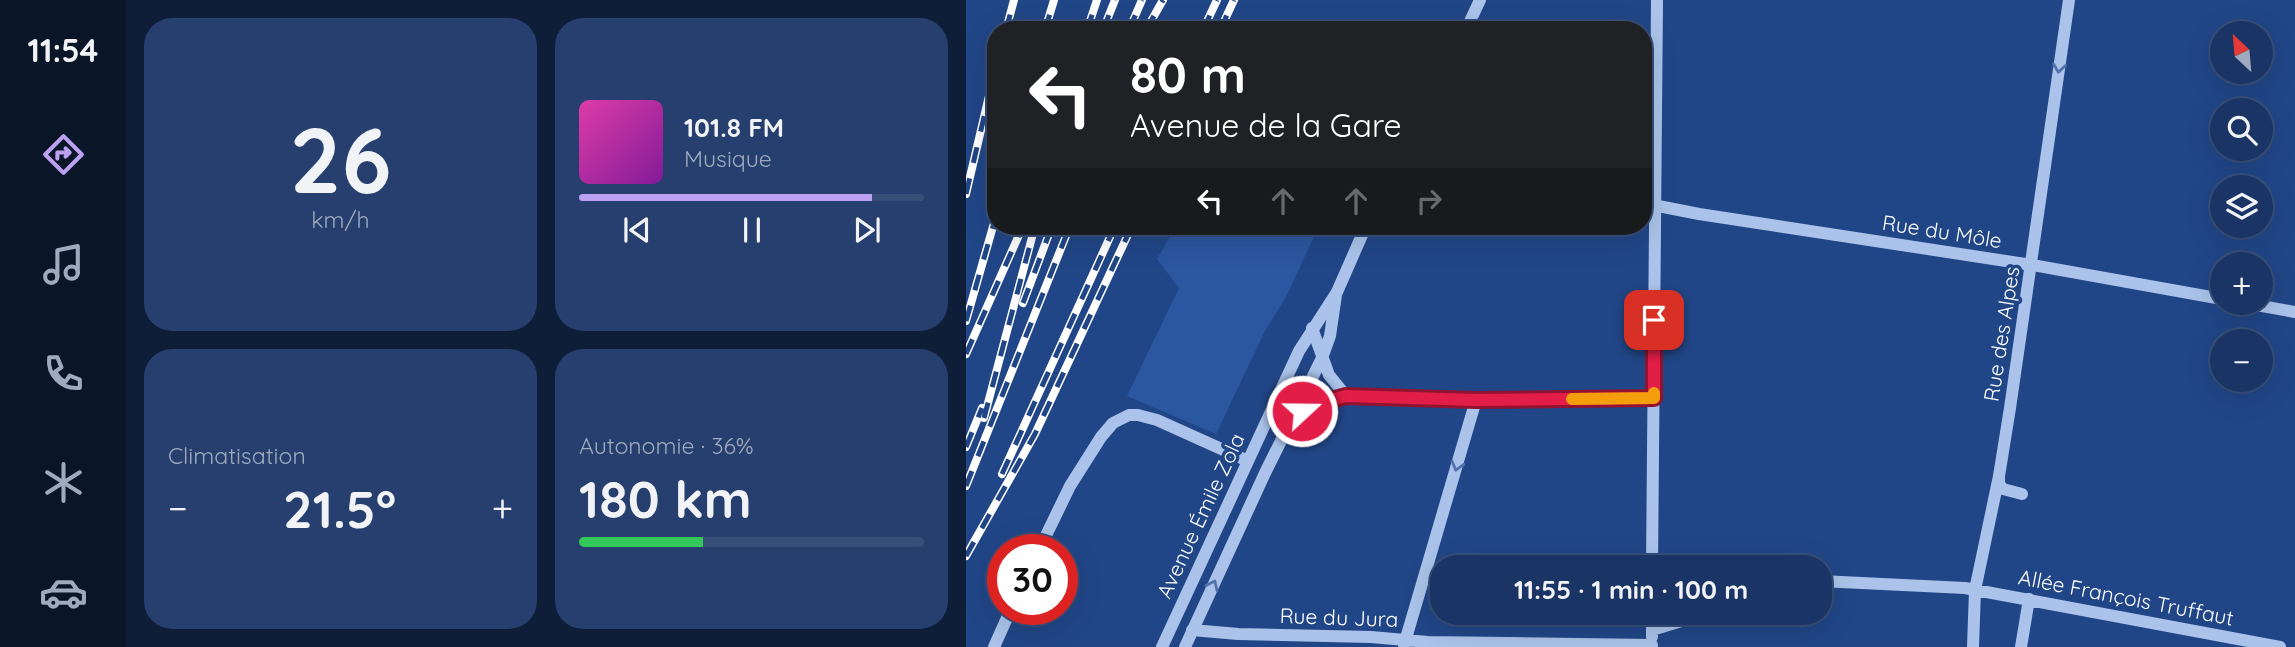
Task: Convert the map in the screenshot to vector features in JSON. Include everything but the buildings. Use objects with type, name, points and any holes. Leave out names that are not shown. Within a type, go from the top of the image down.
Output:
[{"type":"street","points":[[1470,21],[1480,0]]},
{"type":"street","points":[[1652,128],[1657,0]]},
{"type":"street","name":"Rue des Alpes","points":[[1973,647],[1970,589],[1999,476],[2032,265],[2068,0]]},
{"type":"street","name":"Rue du Môle","points":[[1652,204],[2032,265],[2210,297]]},
{"type":"street","name":"Avenue Émile Zola","points":[[1162,647],[1299,351],[1337,292],[1362,235]]},
{"type":"street","points":[[1650,235],[1654,398],[1653,555]]},
{"type":"street","name":"Avenue Émile Zola","points":[[1185,647],[1292,416],[1322,358],[1337,292]]},
{"type":"street","points":[[2273,308],[2295,312]]},
{"type":"street","points":[[1312,328],[1333,381],[1346,396]]},
{"type":"street","points":[[1292,416],[1312,405],[1346,396],[1476,400],[1654,398]]},
{"type":"street","points":[[1404,643],[1476,400]]},
{"type":"street","points":[[1047,534],[1063,500],[1101,437],[1120,419],[1129,415],[1147,417],[1248,461]]},
{"type":"street","points":[[1999,476],[1999,484],[2004,491],[2022,494]]},
{"type":"street","name":"Allée François Truffaut","points":[[1832,582],[1970,589],[2280,647]]},
{"type":"street","points":[[2021,647],[2029,599]]},
{"type":"street","points":[[994,647],[1004,625]]},
{"type":"street","points":[[1652,625],[1652,646]]},
{"type":"street","points":[[1652,630],[1668,625]]},
{"type":"street","name":"Rue du Jura","points":[[1192,631],[1404,643],[1652,646]]},
{"type":"shaded area","points":[[1171,235],[1315,235],[1216,434],[1127,396],[1179,288],[1157,259]]},
{"type":"railway","points":[[1008,21],[1014,0]]},
{"type":"railway","points":[[1048,21],[1054,0]]},
{"type":"railway","points":[[1090,21],[1097,0]]},
{"type":"railway","points":[[1107,21],[1115,0]]},
{"type":"railway","points":[[1133,21],[1142,0]]},
{"type":"railway","points":[[1151,21],[1163,0]]},
{"type":"railway","points":[[1207,21],[1217,0]]},
{"type":"railway","points":[[1224,21],[1234,0]]},
{"type":"railway","points":[[966,194],[987,104]]},
{"type":"railway","points":[[966,321],[991,235]]},
{"type":"railway","points":[[966,354],[1019,235]]},
{"type":"railway","points":[[984,418],[1033,235]]},
{"type":"railway","points":[[1023,303],[1049,235]]},
{"type":"railway","points":[[966,486],[1066,235]]},
{"type":"railway","points":[[1002,474],[1111,235]]},
{"type":"railway","points":[[966,556],[1035,434],[1128,235]]},
{"type":"railway","points":[[966,447],[982,408]]},
{"type":"slow traffic","points":[[1572,399],[1654,398],[1654,393]]},
{"type":"route","points":[[1302,411],[1312,405],[1346,396],[1476,400],[1654,398],[1654,320]]}]
